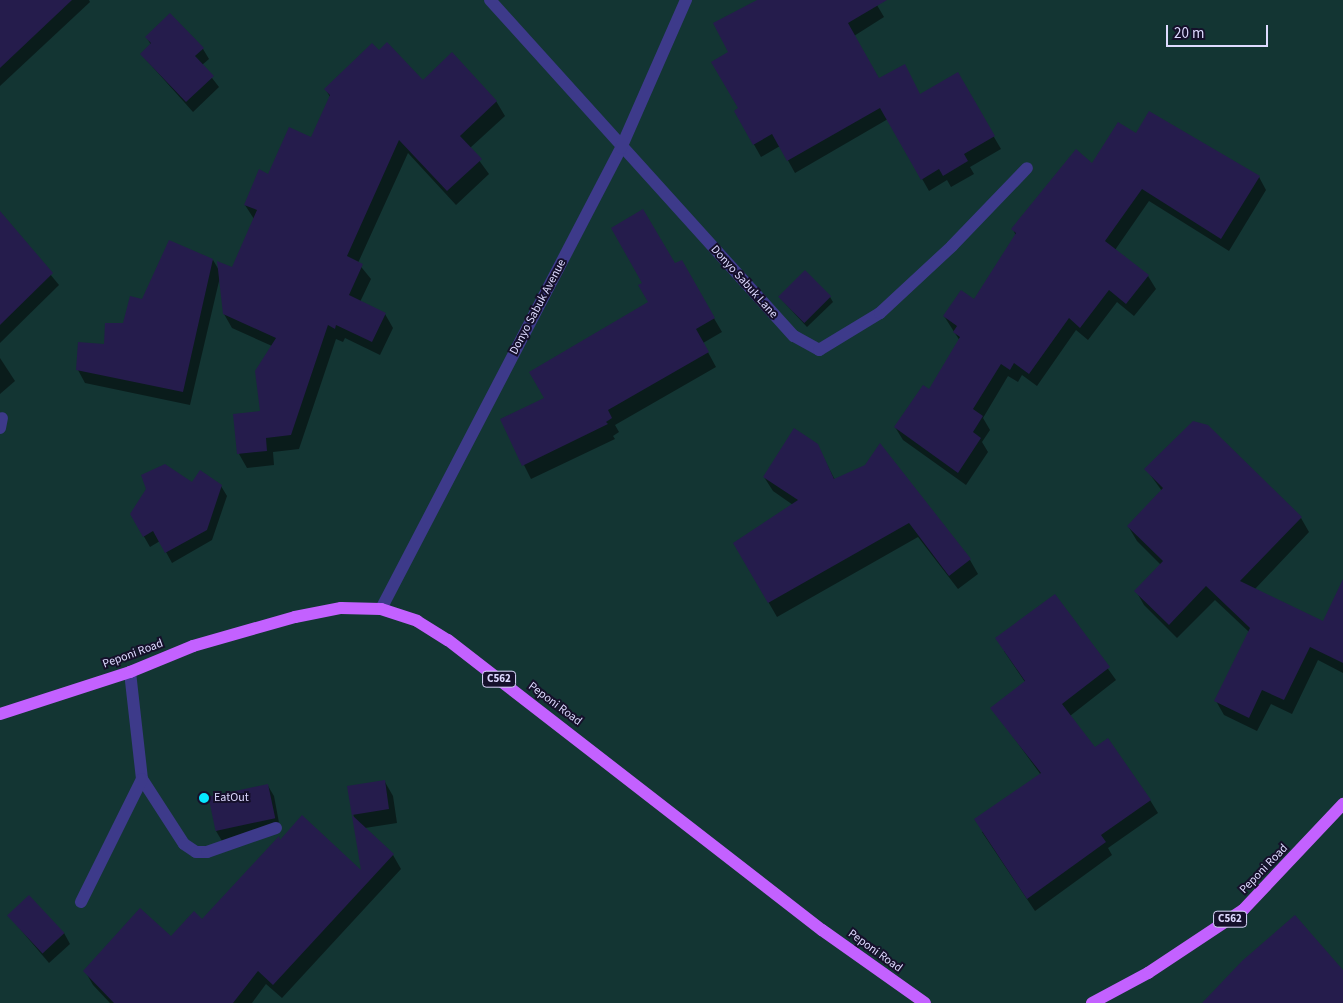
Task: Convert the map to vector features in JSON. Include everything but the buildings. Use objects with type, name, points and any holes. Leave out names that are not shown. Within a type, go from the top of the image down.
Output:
[{"type":"main road","name":"Peponi Road","points":[[0,714],[130,672],[193,646],[295,617],[341,608],[381,609],[417,621],[448,640],[822,930],[925,1003]]},
{"type":"main road","name":"Peponi Road","points":[[1092,1003],[1148,973],[1243,910],[1343,804]]},
{"type":"street","name":"Donyo Sabuk Lane","points":[[490,0],[621,148],[794,336],[819,350],[880,313],[952,246],[1027,168]]},
{"type":"street","name":"Donyo Sabuk Avenue","points":[[381,609],[621,148],[686,0]]},
{"type":"street","points":[[130,672],[142,779],[184,844],[196,852],[207,852],[276,828]]},
{"type":"street","points":[[81,902],[142,779]]},
{"type":"green space","points":[[0,0],[1343,0],[1343,1003],[0,1003]]},
{"type":"place","name":"EatOut","points":[[204,798]]}]
